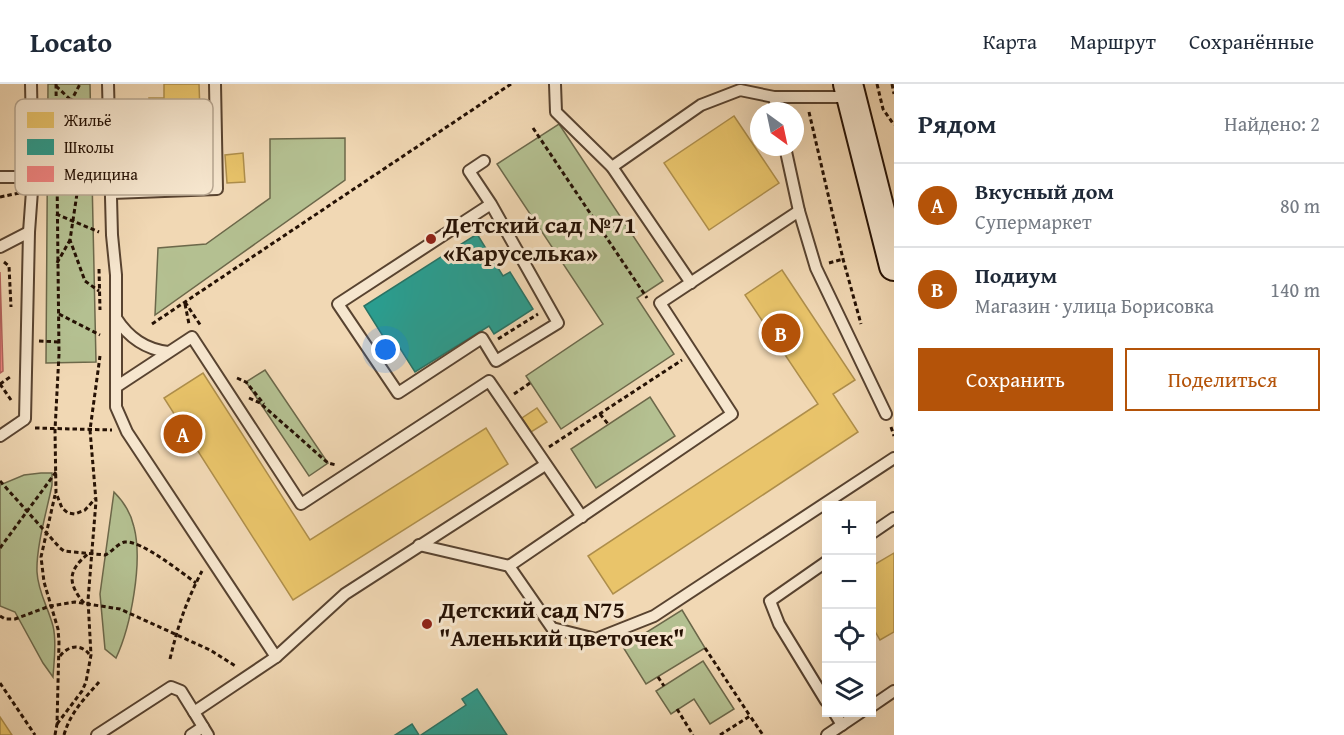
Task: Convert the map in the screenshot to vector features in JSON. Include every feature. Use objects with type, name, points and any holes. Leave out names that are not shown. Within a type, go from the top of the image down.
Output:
[{"type":"street","points":[[849,91],[894,266]]},
{"type":"lane","points":[[31,84],[31,99]]},
{"type":"lane","points":[[108,84],[109,99]]},
{"type":"lane","points":[[213,189],[217,189],[215,84]]},
{"type":"lane","points":[[555,84],[556,112],[612,167],[691,283]]},
{"type":"lane","points":[[612,167],[701,105],[740,90],[774,97],[805,97],[849,91]]},
{"type":"lane","points":[[774,97],[775,102]]},
{"type":"lane","points":[[787,156],[799,211],[816,268],[886,414]]},
{"type":"lane","points":[[484,160],[469,171],[491,204],[558,323],[496,360],[482,338],[398,393],[338,304],[491,204]]},
{"type":"lane","points":[[0,436],[25,419],[32,195]]},
{"type":"lane","points":[[112,195],[112,235],[116,275],[116,407],[123,425],[276,657]]},
{"type":"lane","points":[[509,566],[732,414],[660,303],[799,211]]},
{"type":"lane","points":[[0,247],[29,232]]},
{"type":"lane","points":[[116,318],[126,333],[141,344],[168,352]]},
{"type":"lane","points":[[116,387],[192,337],[301,504],[489,381],[582,517]]},
{"type":"lane","points":[[419,545],[509,566],[552,627],[596,639],[654,616],[894,458]]},
{"type":"lane","points":[[194,712],[276,657],[345,594],[545,465]]},
{"type":"lane","points":[[876,530],[894,518]]},
{"type":"lane","points":[[822,565],[770,601],[779,624],[822,695]]},
{"type":"lane","points":[[97,735],[171,687],[180,691],[206,731],[191,735]]},
{"type":"lane","points":[[876,703],[894,691]]},
{"type":"lane","points":[[837,717],[842,725]]},
{"type":"lane","points":[[827,735],[854,717]]},
{"type":"path","points":[[72,99],[80,84]]},
{"type":"path","points":[[152,324],[511,84]]},
{"type":"path","points":[[877,84],[883,109],[894,125]]},
{"type":"path","points":[[892,84],[894,94]]},
{"type":"path","points":[[56,85],[69,99]]},
{"type":"path","points":[[805,97],[862,330],[850,338]]},
{"type":"path","points":[[533,128],[653,307]]},
{"type":"path","points":[[0,197],[15,194]]},
{"type":"path","points":[[55,735],[58,629],[44,582],[41,557],[56,493],[58,313],[56,195]]},
{"type":"path","points":[[57,263],[70,240],[77,195]]},
{"type":"path","points":[[56,214],[112,235]]},
{"type":"path","points":[[99,221],[99,231]]},
{"type":"path","points":[[70,240],[85,282],[99,291]]},
{"type":"path","points":[[99,267],[100,313]]},
{"type":"path","points":[[185,302],[205,331]]},
{"type":"path","points":[[185,302],[192,337]]},
{"type":"path","points":[[496,360],[496,341],[543,311]]},
{"type":"path","points":[[58,313],[100,334]]},
{"type":"path","points":[[57,724],[82,691],[91,655],[87,605],[90,554],[96,527],[96,497],[90,430],[100,358],[100,324]]},
{"type":"path","points":[[538,455],[693,353]]},
{"type":"path","points":[[231,369],[237,379],[246,382],[272,413]]},
{"type":"path","points":[[0,384],[25,419],[35,428],[114,430],[123,425]]},
{"type":"path","points":[[225,389],[260,403],[328,463],[353,471]]},
{"type":"path","points":[[600,414],[608,424]]},
{"type":"path","points":[[0,548],[56,471]]},
{"type":"path","points":[[0,481],[64,551],[105,555],[121,543],[134,543],[161,558],[196,583]]},
{"type":"path","points":[[56,493],[62,507],[68,513],[75,514],[85,510],[96,497]]},
{"type":"path","points":[[87,605],[74,590],[71,576],[76,565],[90,554]]},
{"type":"path","points":[[171,659],[188,597],[206,562],[211,559]]},
{"type":"path","points":[[0,616],[5,619],[15,619],[50,606],[75,602],[120,609],[223,658],[242,671],[246,677]]},
{"type":"path","points":[[59,657],[65,650],[76,647],[86,650],[91,655]]},
{"type":"path","points":[[705,648],[763,735]]},
{"type":"path","points":[[658,677],[664,686]]},
{"type":"path","points":[[64,735],[73,711],[99,682]]},
{"type":"path","points":[[0,683],[35,735]]},
{"type":"path","points":[[677,709],[693,735]]},
{"type":"path","points":[[720,735],[750,716]]},
{"type":"green space","points":[[48,84],[90,84],[90,99],[48,99]]},
{"type":"green space","points":[[559,124],[663,281],[637,298],[674,354],[561,429],[526,376],[603,324],[497,164]]},
{"type":"green space","points":[[345,138],[345,180],[155,315],[158,248],[206,244],[270,198],[270,139]]},
{"type":"green space","points":[[47,195],[92,195],[96,362],[46,363]]},
{"type":"green space","points":[[265,370],[328,463],[309,476],[246,382]]},
{"type":"green space","points":[[650,397],[675,436],[596,488],[571,449]]},
{"type":"green space","points":[[52,473],[52,485],[38,551],[37,572],[39,586],[54,632],[53,677],[15,612],[0,606],[0,485],[24,475]]},
{"type":"green space","points":[[114,492],[131,517],[137,558],[131,612],[116,658],[105,649],[100,594]]},
{"type":"green space","points":[[682,610],[705,648],[646,684],[623,647]]},
{"type":"green space","points":[[703,661],[734,709],[710,724],[694,699],[671,714],[656,691]]},
{"type":"building: Жильё","points":[[164,84],[199,84],[200,99],[149,98],[164,98]]},
{"type":"building: Жильё","points":[[734,116],[750,140],[750,156],[761,156],[779,183],[709,230],[664,163]]},
{"type":"building: Жильё","points":[[243,153],[245,182],[227,183],[225,155]]},
{"type":"building: Жильё","points":[[782,270],[855,380],[833,394],[858,432],[613,594],[588,556],[818,404],[745,295]]},
{"type":"building: Жильё","points":[[203,373],[310,540],[486,428],[508,464],[293,600],[164,398]]},
{"type":"building: Жильё","points":[[537,408],[547,422],[531,432],[522,418]]},
{"type":"building: Жильё","points":[[894,553],[894,632],[880,640],[876,633],[876,564]]},
{"type":"building: Жильё","points":[[0,717],[12,735],[0,735]]},
{"type":"building: Школы","points":[[477,234],[503,276],[510,272],[533,309],[494,334],[489,326],[415,372],[398,345],[391,349],[364,306]]},
{"type":"building: Школы","points":[[477,689],[507,735],[421,735],[466,705],[462,699]]},
{"type":"building: Школы","points":[[412,724],[419,735],[395,735]]},
{"type":"building: Медицина","points":[[0,272],[3,371],[0,373]]},
{"type":"place","name":"Детский сад №71 «Каруселька»","points":[[431,239]]},
{"type":"place","name":"Подиум","points":[[781,333]]},
{"type":"place","name":"Вкусный дом","points":[[183,434]]},
{"type":"place","name":"Детский сад N75 \"Аленький цветочек\"","points":[[427,624]]}]
